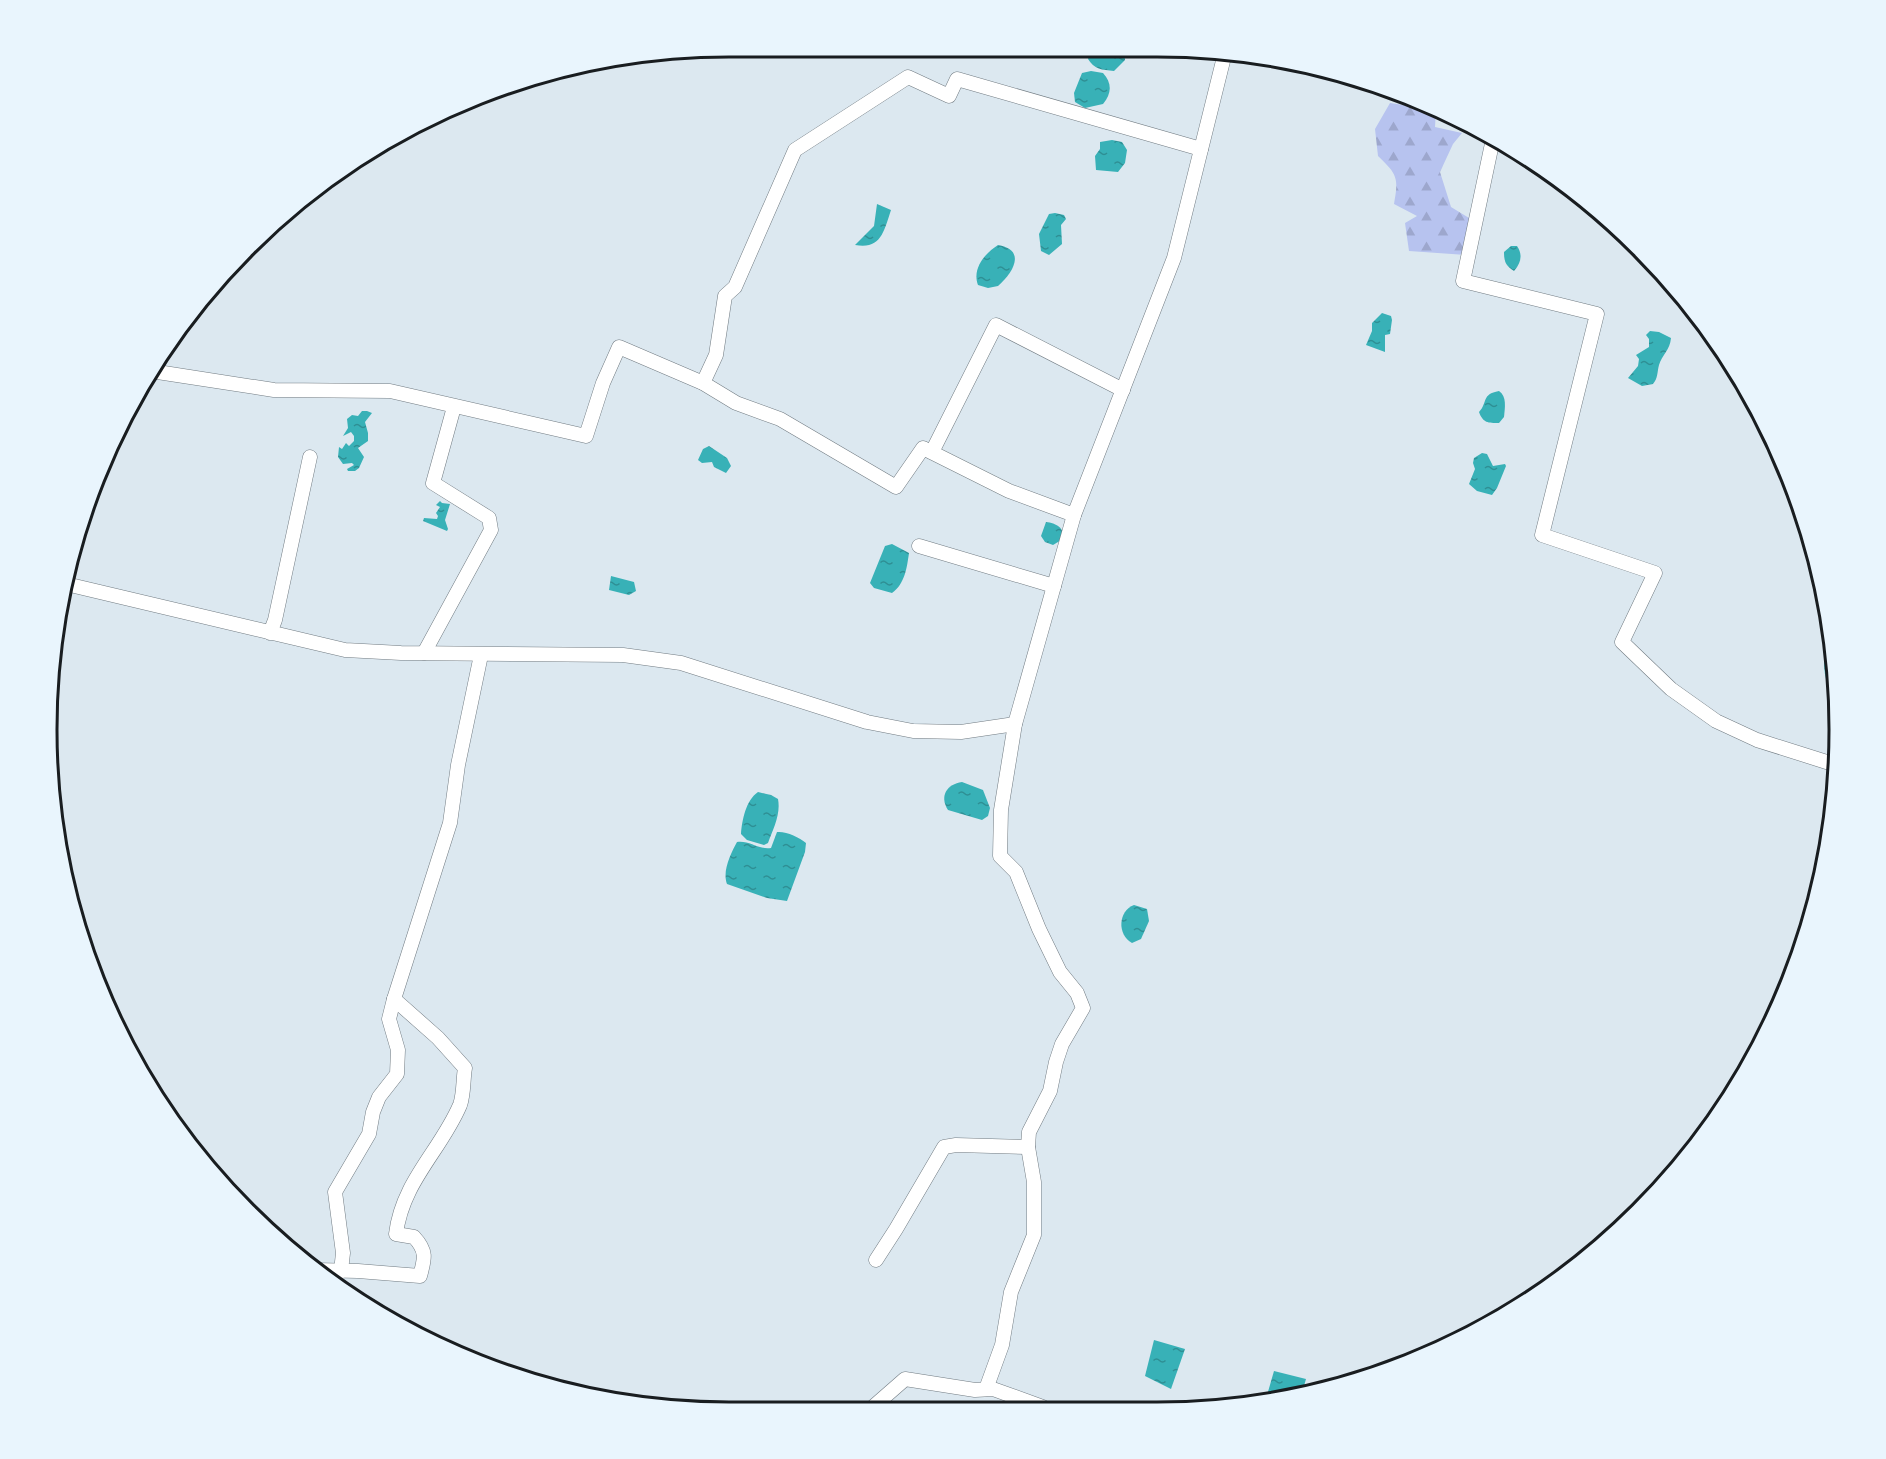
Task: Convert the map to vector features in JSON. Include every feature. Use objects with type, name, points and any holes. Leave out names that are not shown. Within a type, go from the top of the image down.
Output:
[{"type":"street","points":[[986,1389],[1002,1345],[1011,1292],[1034,1235],[1034,1182],[1028,1147],[1029,1132],[1050,1090],[1062,1044],[1083,1008],[1077,993],[1060,972],[1039,929],[1016,872],[1000,856],[1000,810],[1015,724],[1074,515],[1174,258],[1223,61]]},
{"type":"street","points":[[703,383],[716,355],[725,296],[735,287],[795,150],[908,77],[949,96],[957,79],[1202,149]]},
{"type":"street","points":[[1491,146],[1463,280],[1597,314],[1542,535],[1655,573],[1622,642],[1671,690],[1716,721],[1757,741],[1828,763]]},
{"type":"street","points":[[932,452],[996,325],[1123,390]]},
{"type":"street","points":[[160,372],[274,390],[390,391],[586,436],[603,383],[619,347],[703,383],[736,403],[780,419],[896,487],[923,448],[1009,491],[1074,515]]},
{"type":"street","points":[[424,653],[491,530],[489,518],[433,483],[454,407]]},
{"type":"street","points":[[270,633],[275,620],[310,458]]},
{"type":"street","points":[[919,546],[1054,586]]},
{"type":"street","points":[[73,586],[345,650],[481,655],[623,655],[681,663],[857,718],[913,731],[961,732],[1015,724]]},
{"type":"street","points":[[341,1271],[343,1253],[335,1192],[369,1134],[373,1112],[379,1097],[397,1074],[398,1050],[389,1019],[450,823],[458,765],[481,655]]},
{"type":"street","points":[[330,1271],[420,1276],[424,1260],[423,1247],[414,1237],[396,1234],[398,1215],[421,1168],[460,1104],[465,1068],[438,1038],[394,999]]},
{"type":"street","points":[[876,1260],[944,1147],[956,1145],[1028,1147]]},
{"type":"street","points":[[879,1402],[905,1379],[975,1390],[993,1389],[1029,1402]]},
{"type":"green space","points":[[1390,103],[1408,106],[1436,118],[1435,127],[1462,133],[1453,144],[1440,172],[1451,207],[1474,221],[1466,255],[1409,251],[1405,223],[1417,216],[1394,204],[1395,177],[1378,156],[1375,129]]},
{"type":"water","points":[[1089,57],[1125,57],[1125,60],[1114,71],[1099,68]]},
{"type":"water","points":[[1091,71],[1103,73],[1109,84],[1109,92],[1103,104],[1085,108],[1075,102],[1074,93],[1082,73]]},
{"type":"water","points":[[1112,140],[1122,142],[1127,150],[1125,163],[1118,172],[1096,170],[1095,156],[1100,149],[1100,142]]},
{"type":"water","points":[[877,204],[891,210],[883,232],[871,245],[855,245],[874,226]]},
{"type":"water","points":[[1049,214],[1064,215],[1066,219],[1061,225],[1062,244],[1049,255],[1041,251],[1039,234]]},
{"type":"water","points":[[998,245],[1007,248],[1015,257],[1012,269],[998,286],[988,288],[978,285],[977,273],[980,262]]},
{"type":"water","points":[[1511,246],[1517,246],[1521,256],[1514,271],[1507,265],[1504,258],[1504,252]]},
{"type":"water","points":[[1382,313],[1391,316],[1392,320],[1390,334],[1385,335],[1385,352],[1366,345],[1372,331],[1372,323]]},
{"type":"water","points":[[1650,331],[1659,332],[1671,338],[1659,365],[1655,382],[1642,386],[1628,378],[1638,366],[1639,359],[1636,355],[1649,347],[1649,339],[1646,335]]},
{"type":"water","points":[[1499,391],[1504,399],[1504,417],[1499,423],[1486,422],[1479,412],[1487,397]]},
{"type":"water","points":[[362,411],[372,413],[365,422],[368,441],[358,448],[364,457],[359,468],[355,471],[348,471],[347,469],[354,465],[352,463],[343,464],[338,457],[339,447],[342,449],[346,443],[349,446],[354,441],[351,432],[343,436],[348,428],[347,419],[352,415],[358,416]]},
{"type":"water","points":[[709,446],[727,458],[731,466],[726,473],[714,467],[712,462],[702,463],[698,460],[703,449]]},
{"type":"water","points":[[1482,453],[1487,454],[1493,466],[1505,464],[1506,466],[1492,495],[1477,491],[1469,484],[1475,469],[1474,458]]},
{"type":"water","points":[[440,501],[450,504],[445,520],[447,531],[423,521],[424,518],[437,519],[436,513],[440,507],[436,505]]},
{"type":"water","points":[[1046,522],[1056,525],[1063,532],[1063,539],[1053,545],[1045,542],[1041,536]]},
{"type":"water","points":[[892,544],[909,553],[903,580],[892,593],[874,588],[870,583],[885,546]]},
{"type":"water","points":[[611,576],[634,582],[636,591],[629,595],[609,590]]},
{"type":"water","points":[[1825,656],[1828,684],[1825,673]]},
{"type":"water","points":[[962,782],[983,790],[990,808],[988,816],[982,820],[948,810],[945,805],[946,792],[952,785]]},
{"type":"water","points":[[758,792],[778,799],[776,822],[768,843],[764,845],[747,840],[741,834],[750,800]]},
{"type":"water","points":[[777,832],[792,835],[806,843],[805,852],[787,901],[767,898],[727,884],[726,868],[737,842],[771,848]]},
{"type":"water","points":[[1134,905],[1147,909],[1149,921],[1141,939],[1132,943],[1124,935],[1121,923],[1125,912]]},
{"type":"water","points":[[1154,1340],[1185,1349],[1171,1389],[1145,1376]]},
{"type":"water","points":[[1274,1371],[1306,1379],[1304,1385],[1268,1392]]}]
